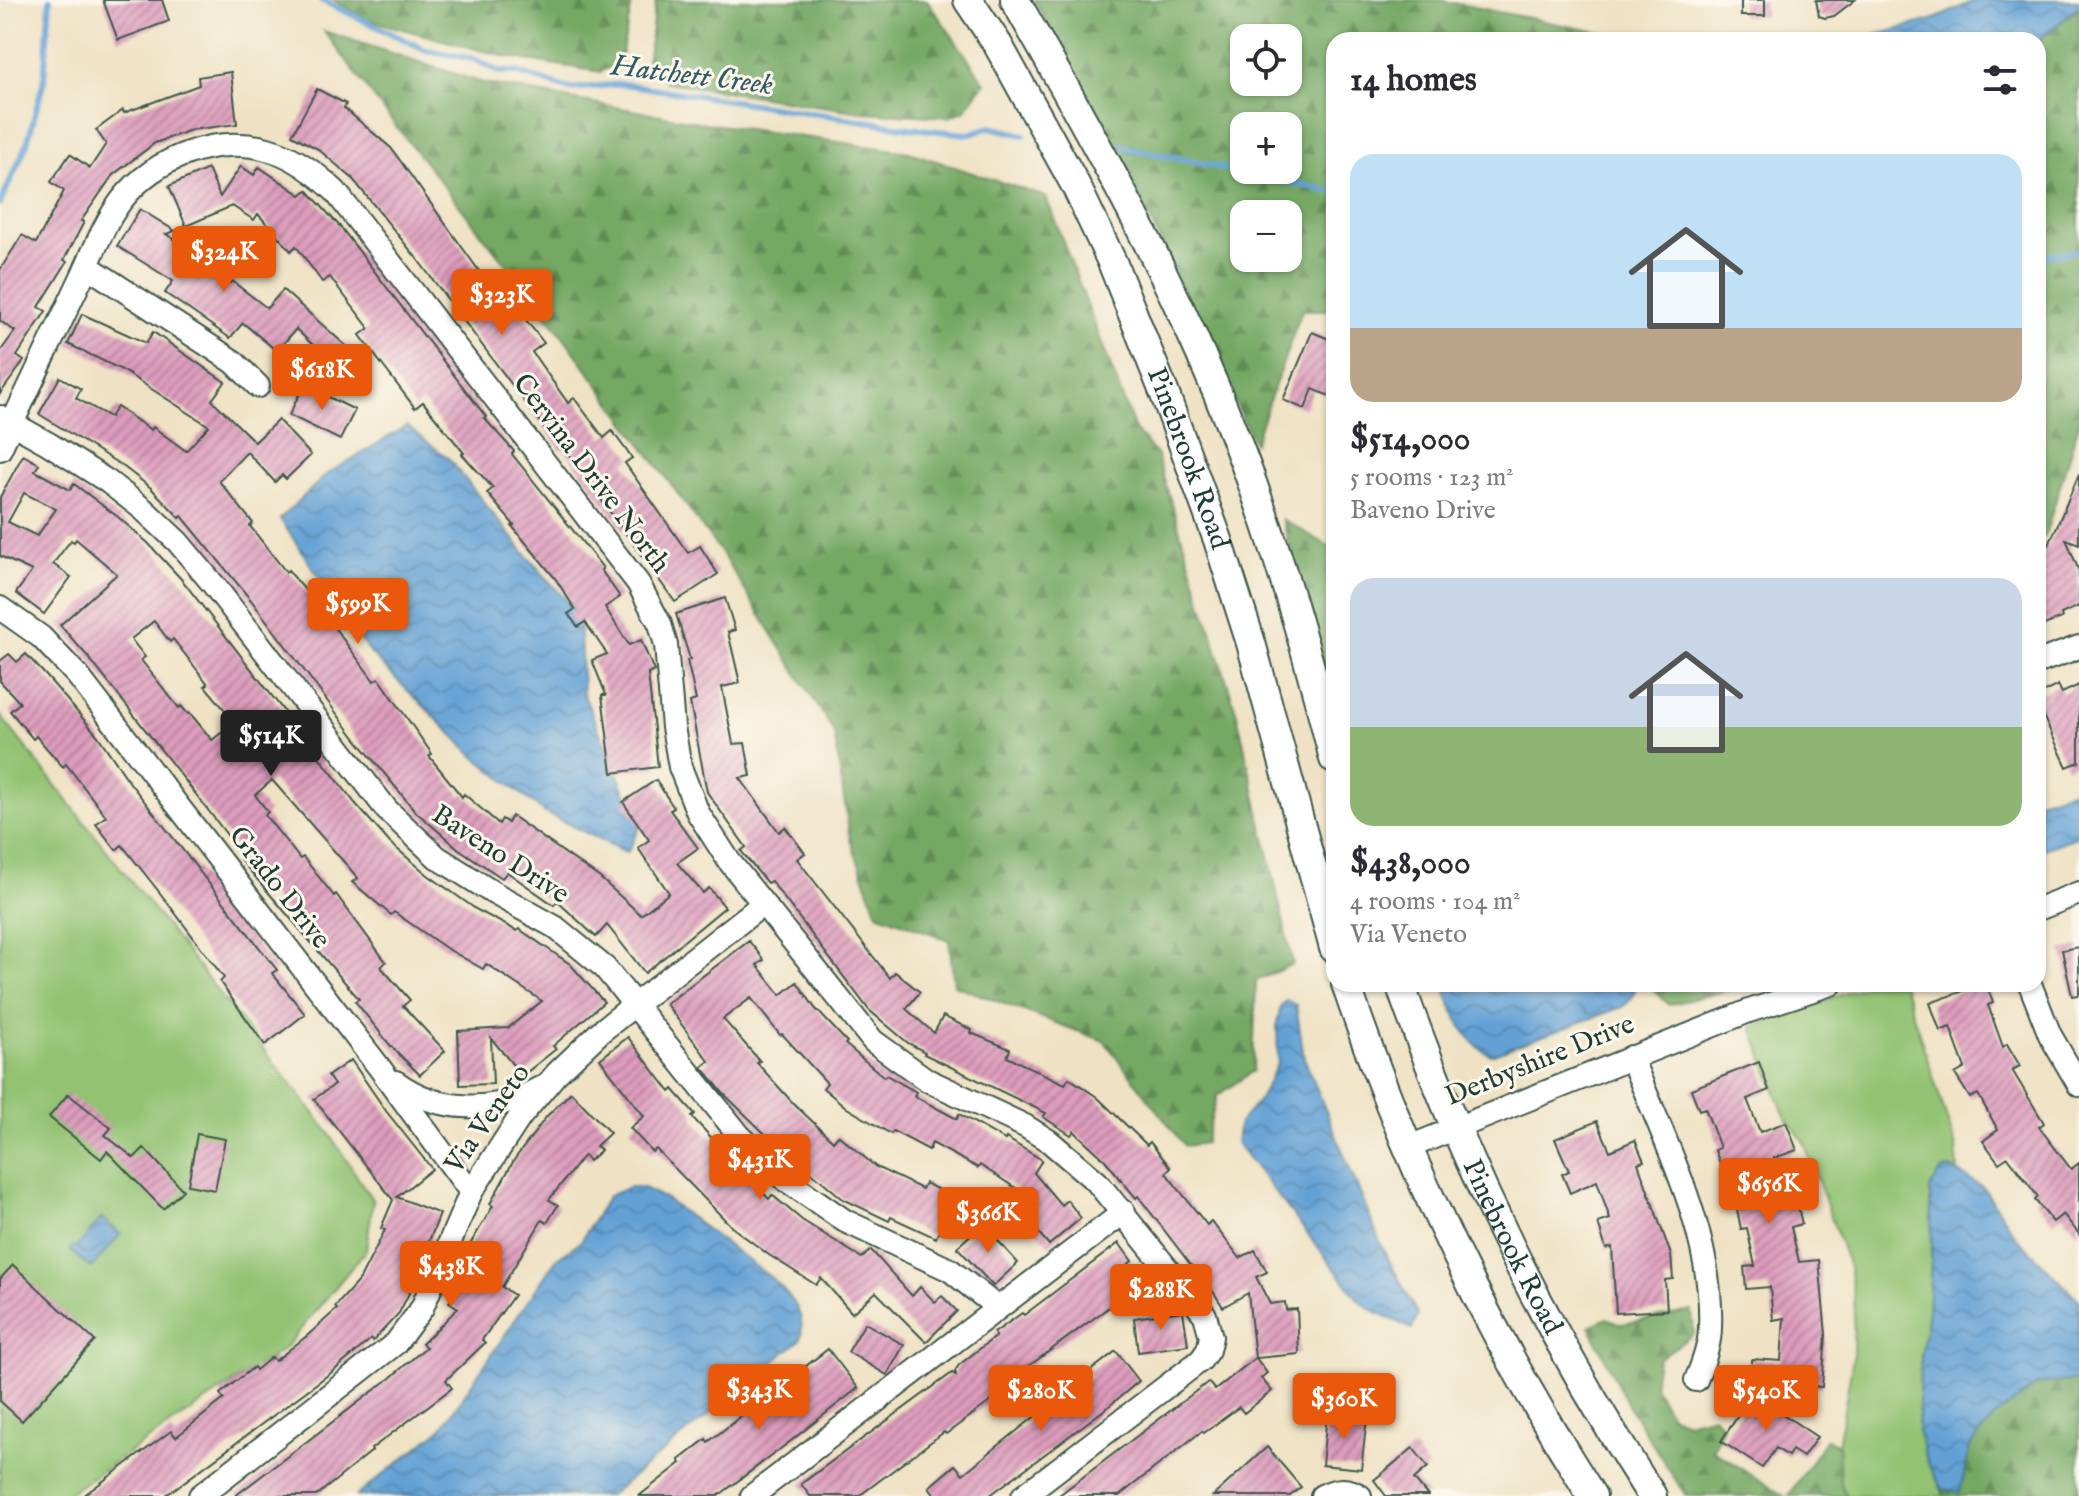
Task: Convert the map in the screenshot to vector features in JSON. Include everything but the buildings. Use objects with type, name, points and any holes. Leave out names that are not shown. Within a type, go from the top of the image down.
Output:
[{"type":"street","name":"Pinebrook Road","points":[[968,0],[1029,98],[1076,186],[1112,262],[1164,392],[1213,526],[1251,643],[1326,919]]},
{"type":"street","name":"Pinebrook Road","points":[[1015,0],[1158,267],[1214,384],[1269,533],[1326,729]]},
{"type":"street","name":"Cervina Drive North","points":[[0,449],[6,420],[109,221],[134,186],[171,159],[188,152],[249,146],[273,151],[296,161],[335,191],[628,570],[650,603],[666,645],[675,747],[688,789],[710,834],[763,904],[873,1041],[927,1080],[1025,1126],[1075,1160],[1124,1212],[1205,1315],[1211,1337],[1208,1350],[1201,1360],[1023,1496]]},
{"type":"street","points":[[87,266],[234,362],[258,386]]},
{"type":"street","name":"Baveno Drive","points":[[6,420],[107,481],[178,542],[387,810],[437,857],[555,927],[605,968],[739,1135],[786,1180],[845,1221],[950,1270],[998,1308]]},
{"type":"street","name":"Grado Drive","points":[[0,608],[41,637],[78,676],[379,1067],[471,1192]]},
{"type":"street","points":[[2046,659],[2079,647]]},
{"type":"street","points":[[2046,906],[2079,893]]},
{"type":"street","name":"Via Veneto","points":[[200,1496],[380,1358],[403,1336],[422,1308],[471,1192],[498,1147],[556,1074],[635,1004],[763,904]]},
{"type":"street","name":"Pinebrook Road","points":[[1349,992],[1444,1229],[1527,1391],[1592,1496]]},
{"type":"street","name":"Pinebrook Road","points":[[1403,992],[1492,1213],[1534,1297],[1590,1397],[1652,1496]]},
{"type":"street","name":"Derbyshire Drive","points":[[1409,1147],[1749,1011],[1807,992]]},
{"type":"street","points":[[2033,992],[2050,1035],[2079,1085]]},
{"type":"street","points":[[1631,1057],[1692,1212],[1704,1258],[1710,1294],[1710,1330],[1696,1380]]},
{"type":"street","name":"Grado Drive","points":[[379,1067],[419,1096],[472,1106],[511,1103],[541,1088],[556,1074]]},
{"type":"street","points":[[752,1496],[1124,1212]]},
{"type":"street","points":[[1322,1496],[1341,1489],[1360,1496]]},
{"type":"green space","points":[[333,0],[633,0],[620,61],[601,72],[502,56],[369,20]]},
{"type":"green space","points":[[656,0],[927,0],[985,83],[964,111],[949,117],[861,112],[666,82],[647,63]]},
{"type":"green space","points":[[1034,0],[1440,0],[1598,32],[1326,32],[1326,310],[1302,310],[1254,443],[1121,157]]},
{"type":"green space","points":[[2079,6],[2079,423],[2046,533],[2046,34]]},
{"type":"green space","points":[[324,31],[483,83],[698,122],[909,152],[1046,197],[1135,430],[1156,454],[1237,714],[1293,964],[1256,981],[1253,1071],[1217,1096],[1205,1143],[1185,1146],[1104,1041],[954,985],[949,940],[877,913],[850,839],[834,732],[724,557],[565,339]]},
{"type":"green space","points":[[1282,519],[1326,544],[1326,676]]},
{"type":"green space","points":[[0,715],[327,1130],[373,1201],[366,1250],[285,1348],[64,1496],[0,1496]]},
{"type":"green space","points":[[1656,992],[1721,992],[1669,1005]]},
{"type":"green space","points":[[1849,992],[1906,992],[1956,1147],[1958,1171],[1949,1168],[1930,1188],[1932,1246],[1928,1311],[1920,1366],[1918,1433],[1944,1496],[1846,1496],[1840,1482],[1838,1445],[1853,1358],[1854,1298],[1849,1267],[1804,1142],[1784,1114],[1752,1027]]},
{"type":"green space","points":[[1692,1311],[1694,1334],[1658,1359],[1654,1386],[1670,1415],[1686,1422],[1713,1415],[1723,1426],[1713,1450],[1784,1496],[1686,1496],[1630,1409],[1589,1326],[1607,1318],[1622,1324]]},
{"type":"green space","points":[[2079,1380],[2079,1496],[1944,1496],[1942,1489],[1960,1492],[1970,1446],[1993,1418],[2038,1384]]},
{"type":"green space","points":[[1826,1439],[1838,1445],[1840,1482],[1846,1496],[1788,1496]]},
{"type":"water","points":[[1976,0],[2079,0],[2079,6],[2046,34],[1887,32],[1935,19]]},
{"type":"water","points":[[407,426],[448,458],[579,615],[583,693],[640,827],[627,853],[545,813],[474,756],[369,652],[280,519],[327,474]]},
{"type":"water","points":[[2079,788],[2079,836],[2046,848],[2046,798]]},
{"type":"water","points":[[1446,992],[1634,992],[1622,1007],[1491,1055],[1474,1042],[1455,1015]]},
{"type":"water","points":[[1287,1000],[1296,1005],[1304,1058],[1383,1249],[1418,1315],[1412,1329],[1370,1309],[1359,1300],[1236,1142],[1239,1123],[1261,1098],[1278,1062],[1277,1022],[1281,1006]]},
{"type":"water","points":[[1949,1168],[1983,1187],[2017,1238],[2079,1300],[2079,1380],[2038,1384],[1993,1418],[1970,1446],[1960,1492],[1942,1489],[1929,1466],[1918,1433],[1920,1366],[1928,1311],[1932,1246],[1930,1188],[1940,1172]]},
{"type":"water","points":[[630,1187],[642,1187],[666,1199],[774,1280],[787,1293],[800,1315],[800,1340],[609,1496],[356,1496],[441,1429],[557,1258],[581,1241],[608,1196]]},
{"type":"water","points":[[102,1218],[121,1234],[91,1268],[70,1250],[73,1246],[76,1248]]},
{"type":"waterway","name":"Hatchett Creek","points":[[0,204],[27,144],[44,80],[50,0]]},
{"type":"waterway","name":"Hatchett Creek","points":[[321,0],[426,50],[474,59],[499,72],[516,72],[570,89],[623,84],[910,128],[968,134],[990,127],[1024,135]]},
{"type":"waterway","name":"Hatchett Creek","points":[[1120,146],[1326,190]]},
{"type":"waterway","name":"Hatchett Creek","points":[[2046,255],[2079,251]]}]
